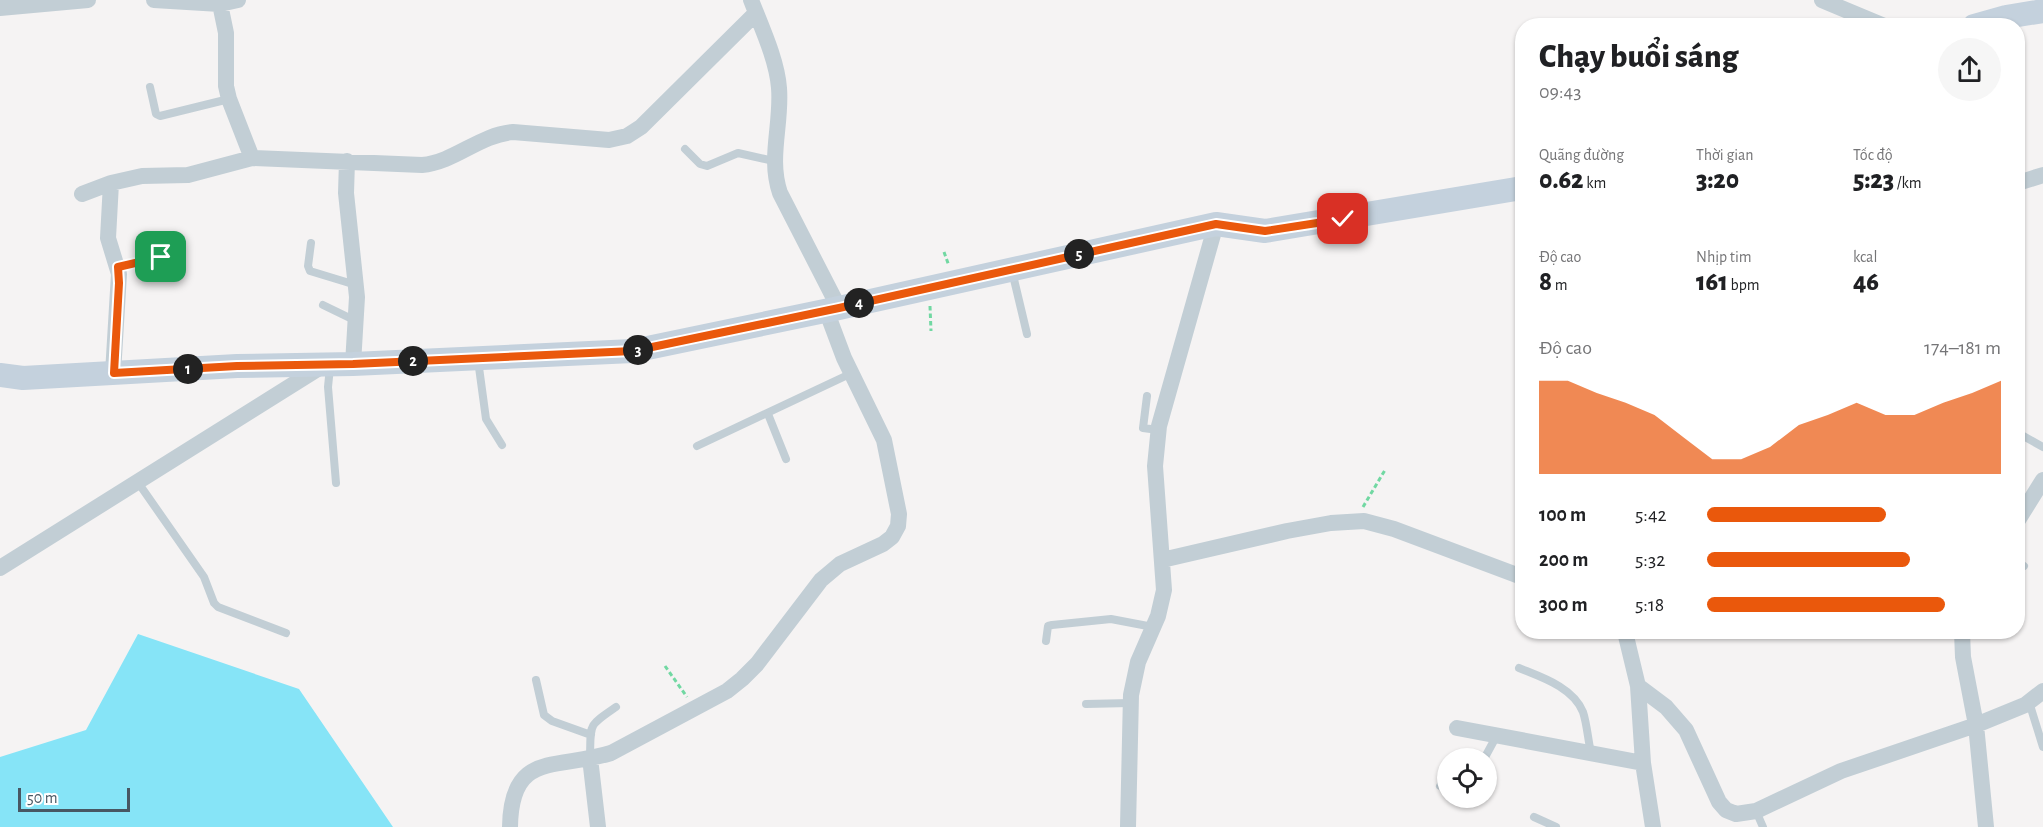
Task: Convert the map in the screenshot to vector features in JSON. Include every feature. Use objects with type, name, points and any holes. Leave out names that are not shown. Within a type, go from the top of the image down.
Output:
[{"type":"street","points":[[0,8],[88,0]]},
{"type":"street","points":[[154,0],[220,4],[238,0]]},
{"type":"street","points":[[1822,0],[1865,18]]},
{"type":"street","points":[[220,4],[226,33],[226,86],[252,158]]},
{"type":"street","points":[[82,194],[111,183],[142,176],[195,174],[252,158],[422,165],[436,164],[499,133],[513,132],[609,140],[627,136],[642,127],[754,7],[778,75],[775,178],[832,309],[839,345],[884,440],[899,514],[898,526],[892,537],[883,544],[829,571],[757,664],[727,691],[611,753],[544,765],[530,771],[520,781],[513,795],[510,827]]},
{"type":"street","points":[[2002,18],[2043,11]]},
{"type":"street","points":[[0,568],[137,481],[336,364],[356,321],[356,285],[346,193],[347,161]]},
{"type":"street","points":[[2025,181],[2043,175]]},
{"type":"street","points":[[111,183],[108,238],[118,267],[119,283],[114,373]]},
{"type":"street","points":[[0,375],[23,378],[237,366],[633,351],[1216,224],[1265,231],[1515,189]]},
{"type":"street","points":[[1128,827],[1130,703],[1133,678],[1163,597],[1155,466],[1158,430],[1216,224]]},
{"type":"street","points":[[2025,509],[2043,480]]},
{"type":"street","points":[[1162,560],[1287,531],[1331,523],[1364,521],[1394,529],[1515,574]]},
{"type":"street","points":[[1627,639],[1638,686],[1643,764],[1653,827]]},
{"type":"street","points":[[1962,639],[1963,657],[1976,725],[1986,827]]},
{"type":"street","points":[[1638,686],[1666,707],[1686,730],[1719,801],[1726,810],[1736,814],[1756,811],[1842,771],[1976,725],[2029,702],[2043,691]]},
{"type":"street","points":[[1457,728],[1643,764]]},
{"type":"street","points":[[590,758],[598,827]]},
{"type":"lane","points":[[150,87],[156,114],[164,117],[229,99]]},
{"type":"lane","points":[[685,149],[700,164],[707,166],[738,153],[774,162]]},
{"type":"lane","points":[[118,267],[161,257],[165,250],[167,235]]},
{"type":"lane","points":[[311,243],[308,266],[310,271],[356,285]]},
{"type":"lane","points":[[1011,269],[1027,334]]},
{"type":"lane","points":[[323,305],[356,321]]},
{"type":"lane","points":[[478,358],[486,418],[502,445]]},
{"type":"lane","points":[[336,364],[328,387],[336,483]]},
{"type":"lane","points":[[697,446],[852,373]]},
{"type":"lane","points":[[1147,396],[1143,428],[1158,430]]},
{"type":"lane","points":[[768,414],[786,459]]},
{"type":"lane","points":[[2025,437],[2043,447]]},
{"type":"lane","points":[[137,481],[204,577],[214,603],[218,607],[286,633]]},
{"type":"lane","points":[[1046,641],[1046,628],[1052,625],[1111,619],[1153,627]]},
{"type":"lane","points":[[1519,668],[1552,681],[1574,698],[1582,711],[1591,753]]},
{"type":"lane","points":[[536,680],[544,715],[552,721],[591,735]]},
{"type":"lane","points":[[2029,702],[2043,747]]},
{"type":"lane","points":[[1086,704],[1130,703]]},
{"type":"lane","points":[[590,758],[593,723],[616,707]]},
{"type":"lane","points":[[1490,748],[1497,735]]},
{"type":"lane","points":[[1756,811],[1763,827]]},
{"type":"lane","points":[[1534,817],[1556,827]]},
{"type":"path","points":[[929,288],[931,331]]},
{"type":"path","points":[[1355,522],[1385,470]]},
{"type":"path","points":[[665,666],[695,708]]},
{"type":"water","points":[[138,634],[299,689],[393,827],[0,827],[0,757],[86,730]]},
{"type":"route","points":[[161,257],[118,267],[120,274],[114,373],[633,351],[839,308],[1216,224],[1265,231],[1343,219]]}]
